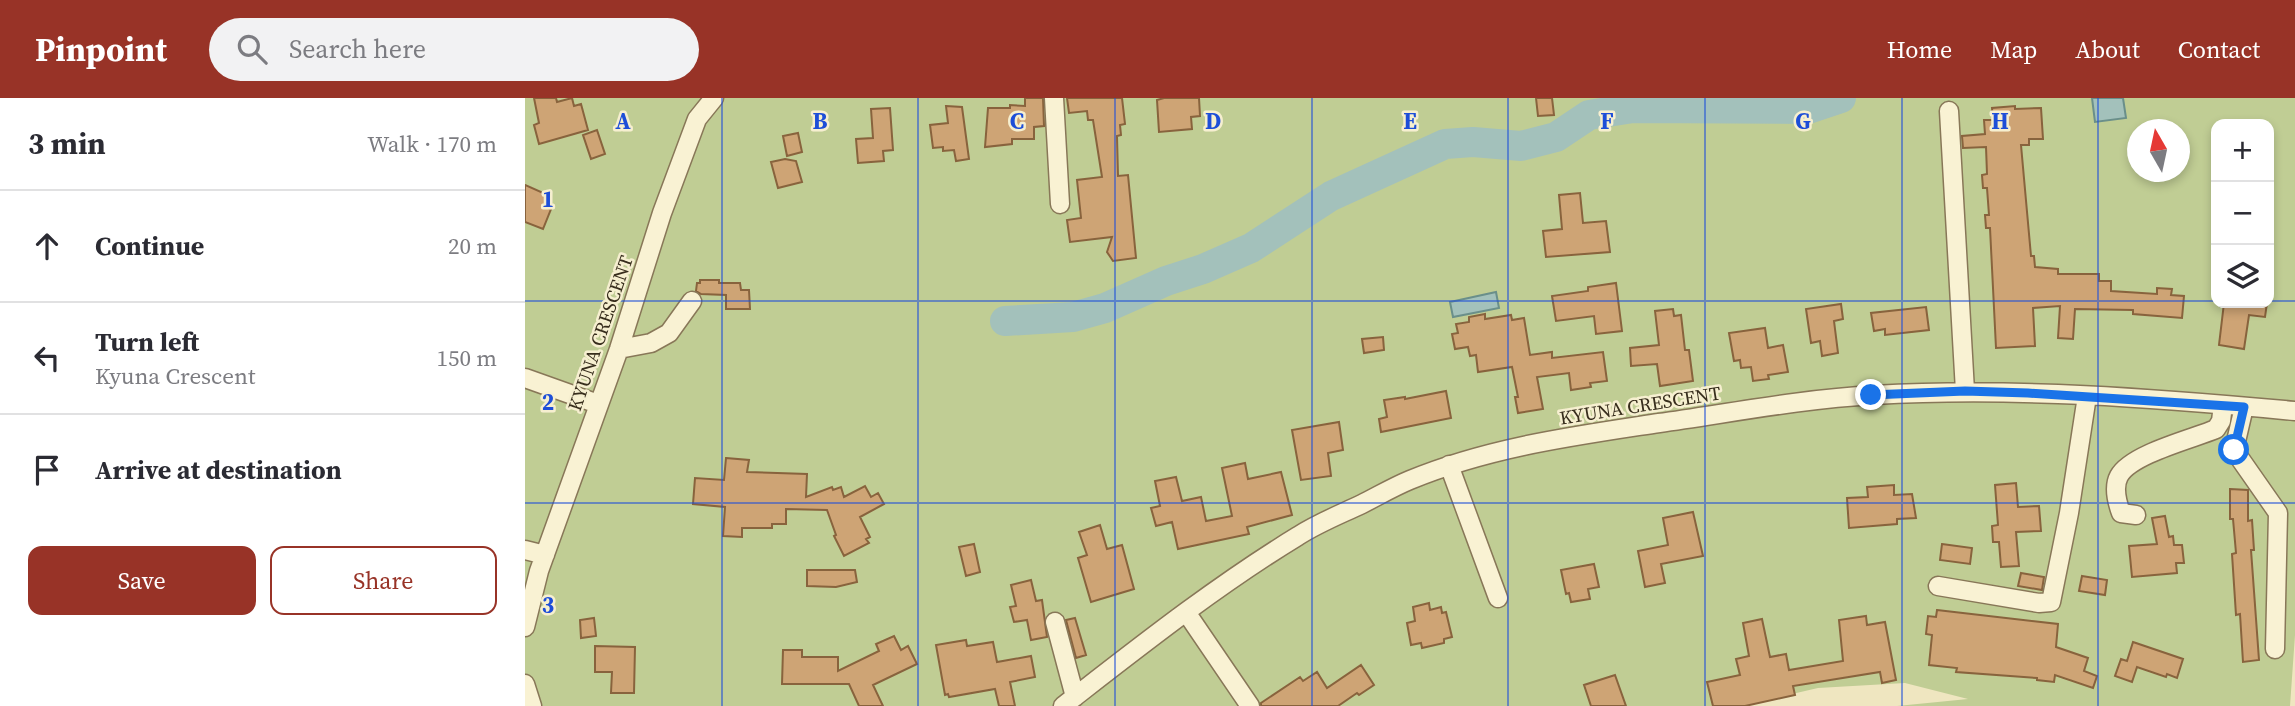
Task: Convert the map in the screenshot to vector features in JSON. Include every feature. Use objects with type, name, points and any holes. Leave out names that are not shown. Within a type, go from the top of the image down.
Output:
[{"type":"street","name":"KYUNA CRESCENT","points":[[525,627],[536,564],[619,349],[686,146],[697,119],[714,98]]},
{"type":"street","points":[[1054,98],[1060,204]]},
{"type":"street","points":[[1949,111],[1965,391]]},
{"type":"street","points":[[619,349],[651,343],[669,333],[692,301]]},
{"type":"street","points":[[525,378],[598,404]]},
{"type":"street","name":"KYUNA CRESCENT","points":[[1069,702],[1186,612],[1299,535],[1406,481],[1449,465],[1515,447],[1582,434],[1871,395],[1965,391],[2087,396],[2295,411]]},
{"type":"street","points":[[1938,586],[2039,603],[2051,602],[2069,513],[2087,396]]},
{"type":"street","points":[[2136,515],[2121,513],[2116,491],[2118,477],[2131,461],[2216,429],[2221,421],[2223,405]]},
{"type":"street","points":[[2244,407],[2234,450],[2278,513],[2275,649]]},
{"type":"street","points":[[1449,465],[1498,598]]},
{"type":"street","points":[[525,550],[536,564]]},
{"type":"street","points":[[1186,612],[1250,706]]},
{"type":"street","points":[[1055,622],[1069,702]]},
{"type":"street","points":[[525,684],[533,706]]},
{"type":"green space","points":[[525,98],[2295,98],[2295,635],[2290,706],[1897,706],[1968,699],[1905,683],[1818,688],[1741,706],[525,706]]},
{"type":"water","points":[[2092,98],[2123,98],[2126,118],[2095,122]]},
{"type":"water","points":[[1496,292],[1499,308],[1453,317],[1450,302]]},
{"type":"building","points":[[534,98],[556,98],[557,102],[572,98],[574,106],[581,104],[588,130],[539,144],[534,125],[539,123]]},
{"type":"building","points":[[1025,98],[1043,98],[1044,126],[1034,127],[1034,139],[1012,139],[1012,144],[985,147],[988,108],[1025,106]]},
{"type":"building","points":[[1067,98],[1122,98],[1125,124],[1120,125],[1121,135],[1117,136],[1118,176],[1128,175],[1136,258],[1113,261],[1107,252],[1112,237],[1070,242],[1067,220],[1081,218],[1077,180],[1102,177],[1093,120],[1088,120],[1087,111],[1069,113]]},
{"type":"building","points":[[1199,98],[1200,116],[1191,117],[1192,129],[1159,132],[1157,100]]},
{"type":"building","points":[[1536,98],[1552,98],[1554,115],[1538,116]]},
{"type":"building","points":[[946,106],[962,107],[969,159],[956,161],[954,150],[933,148],[930,125],[948,123]]},
{"type":"building","points":[[2015,106],[2015,109],[2041,108],[2043,139],[2029,139],[2029,145],[2021,145],[2031,256],[2034,256],[2035,267],[2058,269],[2058,274],[2099,274],[2099,281],[2111,281],[2111,291],[2157,294],[2157,288],[2172,289],[2171,295],[2184,296],[2182,318],[2133,314],[2133,310],[2075,309],[2073,339],[2058,338],[2060,306],[2033,308],[2035,346],[1996,348],[1990,228],[1986,228],[1985,215],[1989,215],[1987,188],[1983,188],[1982,175],[1987,174],[1986,147],[1963,148],[1962,136],[1985,134],[1984,120],[1993,120],[1992,108]]},
{"type":"building","points":[[890,108],[893,150],[883,151],[884,161],[858,163],[856,139],[873,138],[871,109]]},
{"type":"building","points":[[597,130],[605,154],[591,159],[583,135]]},
{"type":"building","points":[[798,133],[802,152],[787,156],[783,136]]},
{"type":"building","points":[[785,159],[796,161],[802,182],[778,188],[771,162]]},
{"type":"building","points":[[525,185],[550,196],[545,207],[551,209],[543,229],[525,222]]},
{"type":"building","points":[[1580,193],[1583,223],[1606,221],[1610,252],[1546,257],[1543,231],[1562,229],[1559,195]]},
{"type":"building","points":[[700,280],[740,283],[741,290],[749,290],[750,309],[726,309],[726,295],[701,294],[696,291]]},
{"type":"building","points":[[1616,283],[1622,331],[1596,334],[1594,316],[1556,321],[1552,296],[1588,291],[1588,287]]},
{"type":"building","points":[[1841,304],[1843,319],[1834,321],[1838,353],[1822,356],[1820,341],[1811,343],[1806,309]]},
{"type":"building","points":[[1926,307],[1929,330],[1885,335],[1885,329],[1874,331],[1871,313]]},
{"type":"building","points":[[2223,308],[2266,308],[2265,317],[2249,315],[2244,349],[2219,345]]},
{"type":"building","points":[[1673,309],[1674,316],[1681,315],[1685,350],[1689,350],[1693,381],[1660,386],[1657,364],[1631,366],[1630,348],[1659,345],[1655,311]]},
{"type":"building","points":[[1485,314],[1485,319],[1511,315],[1512,320],[1524,318],[1530,355],[1552,352],[1552,358],[1603,352],[1607,381],[1590,383],[1591,387],[1571,390],[1569,373],[1537,377],[1543,409],[1518,413],[1512,367],[1478,372],[1476,355],[1470,356],[1468,347],[1455,349],[1452,334],[1458,333],[1456,324],[1469,322],[1469,317]]},
{"type":"building","points":[[1765,328],[1768,348],[1783,345],[1788,372],[1753,381],[1751,367],[1741,368],[1740,360],[1734,361],[1729,333]]},
{"type":"building","points":[[1383,337],[1384,350],[1364,353],[1362,339]]},
{"type":"building","points":[[1446,391],[1451,418],[1381,432],[1379,419],[1387,417],[1384,400]]},
{"type":"building","points":[[1339,422],[1343,450],[1328,453],[1331,476],[1301,480],[1292,430]]},
{"type":"building","points":[[726,458],[749,460],[747,472],[807,474],[806,497],[832,487],[833,490],[841,487],[844,497],[865,486],[871,497],[878,493],[884,504],[860,517],[870,537],[866,539],[869,543],[844,556],[834,536],[836,535],[827,510],[786,509],[786,524],[772,524],[772,528],[742,528],[742,537],[723,536],[725,507],[693,504],[695,478],[724,480]]},
{"type":"building","points":[[1245,463],[1248,479],[1281,472],[1292,515],[1247,527],[1249,534],[1178,549],[1172,522],[1156,526],[1151,508],[1160,506],[1155,481],[1176,477],[1182,501],[1201,497],[1206,521],[1232,516],[1222,468]]},
{"type":"building","points":[[2016,483],[2018,507],[2039,506],[2041,531],[2016,532],[2019,566],[2001,567],[1999,542],[1993,542],[1992,526],[1998,525],[1995,485]]},
{"type":"building","points":[[1894,485],[1894,495],[1912,494],[1916,518],[1897,519],[1897,524],[1849,528],[1847,498],[1868,497],[1867,487]]},
{"type":"building","points":[[2230,489],[2248,490],[2248,521],[2252,520],[2254,550],[2251,550],[2259,660],[2243,662],[2240,614],[2236,615],[2232,554],[2236,553],[2233,519],[2230,519]]},
{"type":"building","points":[[1693,512],[1703,556],[1661,564],[1665,583],[1645,587],[1638,551],[1668,545],[1663,518]]},
{"type":"building","points":[[2165,516],[2169,537],[2173,536],[2174,545],[2182,545],[2184,563],[2176,563],[2177,573],[2132,577],[2129,546],[2157,544],[2152,518]]},
{"type":"building","points":[[1100,525],[1107,549],[1122,545],[1134,589],[1091,602],[1078,558],[1087,555],[1079,532]]},
{"type":"building","points":[[974,544],[980,572],[966,576],[959,547]]},
{"type":"building","points":[[1942,544],[1972,548],[1970,564],[1940,560]]},
{"type":"building","points":[[1594,564],[1599,587],[1588,589],[1590,599],[1571,602],[1569,593],[1566,594],[1561,570]]},
{"type":"building","points":[[807,570],[855,570],[857,582],[836,587],[807,586]]},
{"type":"building","points":[[2021,573],[2044,577],[2042,590],[2018,586]]},
{"type":"building","points":[[2082,576],[2107,580],[2105,595],[2079,591]]},
{"type":"building","points":[[1031,580],[1036,601],[1042,600],[1047,637],[1031,640],[1027,620],[1014,622],[1010,607],[1016,606],[1011,585]]},
{"type":"building","points":[[1429,603],[1430,610],[1441,607],[1442,613],[1446,612],[1452,637],[1444,639],[1444,643],[1422,648],[1421,643],[1411,645],[1407,623],[1415,621],[1413,607]]},
{"type":"building","points":[[1937,610],[2058,624],[2056,647],[2088,658],[2084,671],[2097,676],[2093,688],[2055,675],[2054,682],[2037,678],[1956,672],[1957,668],[1929,665],[1932,635],[1926,634],[1928,616],[1936,617]]},
{"type":"building","points":[[1866,616],[1867,625],[1885,622],[1896,680],[1882,683],[1880,672],[1793,686],[1795,695],[1745,706],[1713,706],[1707,682],[1740,675],[1736,659],[1749,656],[1743,623],[1762,619],[1770,657],[1786,654],[1789,670],[1843,661],[1839,620]]},
{"type":"building","points":[[594,618],[596,636],[581,638],[580,620]]},
{"type":"building","points":[[1075,618],[1086,655],[1076,658],[1066,620]]},
{"type":"building","points":[[894,636],[901,650],[908,646],[917,664],[873,685],[883,706],[859,706],[849,684],[782,684],[783,650],[802,650],[802,657],[838,657],[838,671],[879,651],[876,644]]},
{"type":"building","points":[[966,640],[967,646],[993,642],[997,662],[1031,656],[1035,677],[1010,682],[1015,706],[999,706],[995,689],[949,697],[948,694],[945,695],[936,645]]},
{"type":"building","points":[[2133,642],[2183,659],[2177,678],[2137,667],[2132,682],[2115,676],[2121,659],[2127,661]]},
{"type":"building","points":[[595,646],[635,647],[634,693],[611,693],[612,672],[595,672]]},
{"type":"building","points":[[1361,665],[1374,685],[1338,706],[1261,706],[1261,703],[1300,677],[1303,681],[1317,672],[1327,688]]},
{"type":"building","points":[[1615,675],[1626,706],[1591,706],[1584,685]]},
{"type":"waterway","points":[[1005,321],[1073,317],[1105,308],[1166,281],[1203,269],[1251,248],[1331,196],[1445,144],[1473,142],[1521,146],[1556,137],[1589,115],[1633,108],[1808,109],[1841,98]]},
{"type":"route","points":[[1871,395],[1965,391],[2028,393],[2201,402],[2244,407],[2234,450]]}]
